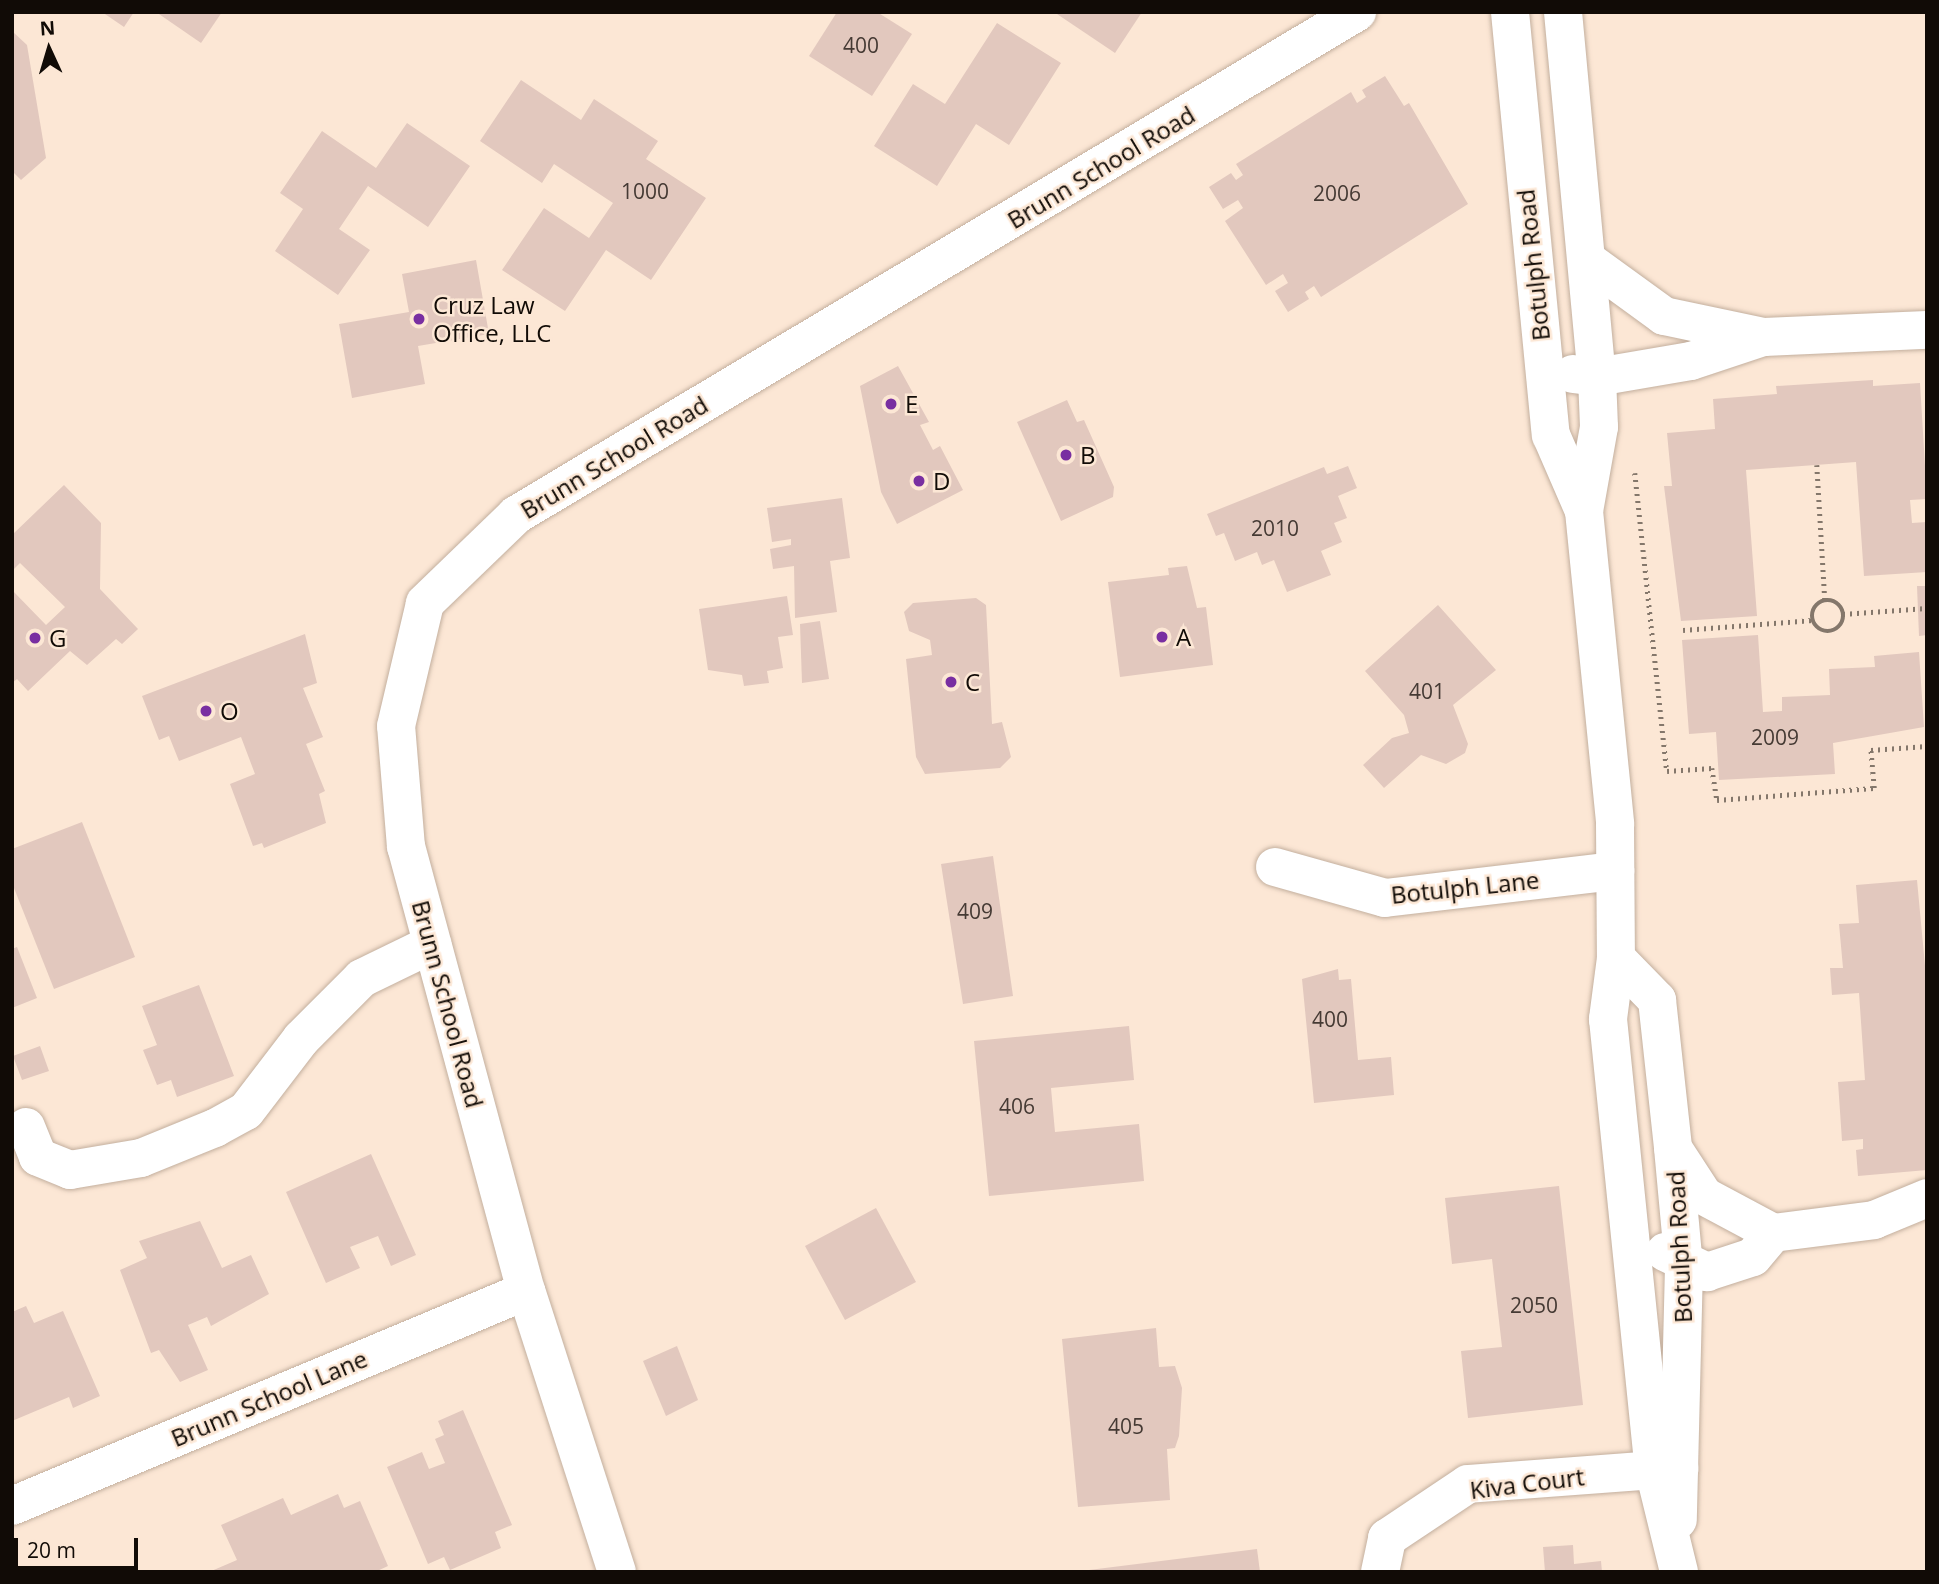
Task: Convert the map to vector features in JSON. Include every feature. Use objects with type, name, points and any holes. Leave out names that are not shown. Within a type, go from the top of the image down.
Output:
[{"type":"street","name":"Brunn School Road","points":[[617,1572],[526,1291],[406,847],[396,726],[425,603],[516,515],[1357,12]]},
{"type":"street","name":"Botulph Road","points":[[1510,12],[1551,435],[1584,511]]},
{"type":"street","name":"Botulph Road","points":[[1563,12],[1597,377],[1599,427],[1584,511],[1615,871],[1616,958],[1608,1018],[1678,1562]]},
{"type":"street","points":[[1587,260],[1664,316],[1764,337],[1927,330]]},
{"type":"street","points":[[1544,370],[1597,377],[1691,361],[1764,337]]},
{"type":"street","name":"Botulph Lane","points":[[1275,867],[1385,898],[1615,871]]},
{"type":"street","points":[[26,1127],[38,1157],[70,1170],[141,1158],[215,1128],[246,1111],[301,1039],[362,978],[432,944]]},
{"type":"street","name":"Botulph Road","points":[[1616,958],[1657,1000],[1674,1149],[1685,1266],[1668,1469]]},
{"type":"street","points":[[1608,1018],[1640,1105],[1654,1235],[1685,1266],[1707,1272],[1753,1257],[1773,1233]]},
{"type":"street","points":[[1674,1149],[1704,1196],[1738,1220],[1773,1233],[1874,1220],[1927,1198]]},
{"type":"street","name":"Brunn School Lane","points":[[12,1506],[526,1291]]},
{"type":"street","name":"Kiva Court","points":[[1383,1555],[1468,1484],[1668,1469]]},
{"type":"path","points":[[1633,460],[1667,771],[1712,768],[1717,800],[1874,788],[1871,750],[1927,746]]},
{"type":"path","points":[[1816,465],[1825,600]]},
{"type":"path","points":[[1684,630],[1813,620],[1828,631],[1841,624],[1843,614],[1835,602],[1825,600],[1816,605],[1813,620]]},
{"type":"path","points":[[1843,614],[1927,608]]},
{"type":"building","points":[[102,12],[134,12],[124,27]]},
{"type":"building","points":[[156,12],[222,12],[201,43]]},
{"type":"building","points":[[837,12],[877,12],[912,34],[872,96],[809,56]]},
{"type":"building","points":[[1054,12],[1142,12],[1115,53]]},
{"type":"building","points":[[997,23],[1061,63],[1009,145],[976,124],[937,186],[874,146],[913,84],[945,104]]},
{"type":"building","points":[[12,31],[27,45],[46,158],[21,180],[12,171]]},
{"type":"building","points":[[1385,76],[1404,106],[1409,103],[1468,204],[1321,297],[1314,286],[1305,292],[1309,299],[1288,312],[1275,291],[1288,283],[1283,274],[1266,285],[1225,221],[1243,208],[1238,200],[1223,209],[1209,187],[1231,173],[1236,180],[1243,175],[1236,164],[1351,92],[1357,103],[1366,97],[1362,90]]},
{"type":"building","points":[[521,80],[581,120],[594,99],[658,141],[646,159],[706,198],[651,280],[606,250],[565,311],[502,270],[544,208],[589,238],[613,203],[554,164],[542,183],[480,141]]},
{"type":"building","points":[[407,123],[470,166],[428,227],[368,186],[339,229],[370,250],[338,295],[275,251],[303,209],[280,193],[322,131],[376,168]]},
{"type":"building","points":[[476,260],[489,334],[418,346],[425,384],[352,398],[339,324],[409,312],[402,274]]},
{"type":"building","points":[[898,366],[929,422],[920,425],[933,450],[940,446],[963,490],[897,524],[881,492],[860,386]]},
{"type":"building","points":[[1873,380],[1873,386],[1920,383],[1927,499],[1910,500],[1912,523],[1927,522],[1927,572],[1864,576],[1856,462],[1746,470],[1757,616],[1681,621],[1664,486],[1672,486],[1667,433],[1715,429],[1713,399],[1777,394],[1776,386]]},
{"type":"building","name":"B","points":[[1067,400],[1077,422],[1084,420],[1114,487],[1113,497],[1061,521],[1017,422]]},
{"type":"building","points":[[1348,466],[1357,488],[1338,496],[1347,518],[1334,523],[1342,542],[1321,551],[1331,575],[1287,592],[1274,560],[1262,565],[1257,552],[1235,561],[1224,533],[1216,536],[1207,514],[1324,467],[1327,474]]},
{"type":"building","points":[[64,485],[101,523],[100,589],[138,629],[122,644],[116,639],[87,665],[70,651],[28,691],[17,679],[12,683],[12,590],[46,625],[65,607],[20,563],[12,571],[12,535]]},
{"type":"building","points":[[842,498],[850,558],[830,561],[837,612],[795,618],[794,566],[773,569],[770,549],[791,545],[791,539],[772,542],[767,508]]},
{"type":"building","name":"A","points":[[1187,566],[1197,608],[1206,607],[1213,665],[1120,677],[1108,582],[1169,575],[1168,568]]},
{"type":"building","points":[[1917,586],[1927,586],[1927,635],[1919,636]]},
{"type":"building","points":[[787,596],[793,635],[778,637],[783,668],[767,671],[769,683],[744,686],[742,675],[708,670],[699,609]]},
{"type":"building","name":"C","points":[[976,598],[986,605],[992,724],[1002,722],[1011,757],[1000,768],[925,774],[916,757],[906,659],[932,655],[930,640],[909,631],[904,612],[913,603]]},
{"type":"building","points":[[1438,605],[1496,670],[1453,705],[1468,744],[1465,753],[1446,764],[1421,755],[1384,788],[1363,765],[1392,738],[1409,733],[1404,715],[1365,671]]},
{"type":"building","points":[[820,621],[829,679],[802,683],[800,624]]},
{"type":"building","points":[[305,634],[317,683],[303,688],[323,737],[306,744],[325,791],[319,794],[326,823],[264,848],[262,843],[253,846],[230,784],[255,774],[241,737],[179,761],[169,736],[159,740],[142,696]]},
{"type":"building","points":[[1758,635],[1763,712],[1782,711],[1782,697],[1830,695],[1829,669],[1875,667],[1874,656],[1919,652],[1924,727],[1833,743],[1835,774],[1719,780],[1716,732],[1689,734],[1682,640]]},
{"type":"building","points":[[82,822],[135,957],[54,989],[12,883],[12,849]]},
{"type":"building","points":[[993,856],[1013,996],[963,1004],[941,864]]},
{"type":"building","points":[[1917,880],[1927,987],[1927,1170],[1858,1176],[1856,1150],[1863,1149],[1863,1139],[1842,1141],[1838,1082],[1865,1080],[1859,993],[1832,995],[1830,968],[1843,968],[1839,924],[1859,923],[1856,885]]},
{"type":"building","points":[[17,947],[37,998],[12,1008],[12,949]]},
{"type":"building","points":[[1338,969],[1339,980],[1351,979],[1358,1060],[1391,1057],[1394,1095],[1314,1103],[1302,979]]},
{"type":"building","points":[[199,985],[234,1076],[177,1097],[171,1080],[157,1085],[143,1050],[157,1045],[142,1006]]},
{"type":"building","points":[[1129,1026],[1134,1080],[1051,1088],[1055,1132],[1139,1124],[1144,1181],[989,1196],[974,1041]]},
{"type":"building","points":[[40,1046],[49,1071],[22,1080],[13,1056]]},
{"type":"building","points":[[371,1154],[416,1255],[391,1266],[378,1236],[350,1247],[360,1268],[326,1283],[286,1192]]},
{"type":"building","points":[[1559,1186],[1583,1405],[1468,1418],[1461,1351],[1502,1347],[1492,1259],[1452,1264],[1445,1198]]},
{"type":"building","points":[[876,1208],[916,1282],[845,1320],[805,1246]]},
{"type":"building","points":[[200,1221],[222,1268],[251,1255],[269,1294],[211,1326],[207,1317],[188,1325],[208,1370],[180,1382],[159,1350],[151,1353],[120,1270],[147,1258],[139,1241]]},
{"type":"building","points":[[26,1306],[34,1323],[63,1311],[100,1396],[73,1408],[69,1397],[12,1421],[12,1312]]},
{"type":"building","points":[[1156,1328],[1159,1367],[1175,1366],[1182,1388],[1179,1436],[1175,1448],[1167,1449],[1170,1500],[1078,1507],[1062,1339]]},
{"type":"building","points":[[677,1346],[698,1400],[666,1416],[643,1361]]},
{"type":"building","points":[[463,1410],[512,1525],[495,1532],[501,1548],[450,1570],[444,1557],[428,1564],[387,1467],[422,1452],[429,1469],[445,1463],[435,1439],[444,1435],[438,1421]]},
{"type":"building","points":[[338,1494],[344,1508],[360,1501],[388,1566],[375,1572],[209,1572],[237,1560],[221,1525],[283,1498],[291,1515]]},
{"type":"building","points":[[1573,1545],[1574,1564],[1601,1561],[1602,1572],[1545,1572],[1543,1547]]},
{"type":"building","points":[[1257,1549],[1260,1572],[1089,1570]]},
{"type":"place","name":"Cruz Law Office, LLC","points":[[419,319]]},
{"type":"place","name":"E","points":[[891,404]]},
{"type":"place","name":"B","points":[[1066,455]]},
{"type":"place","name":"D","points":[[919,481]]},
{"type":"place","name":"A","points":[[1162,637]]},
{"type":"place","name":"G","points":[[35,638]]},
{"type":"place","name":"C","points":[[951,682]]},
{"type":"place","name":"O","points":[[206,711]]}]
